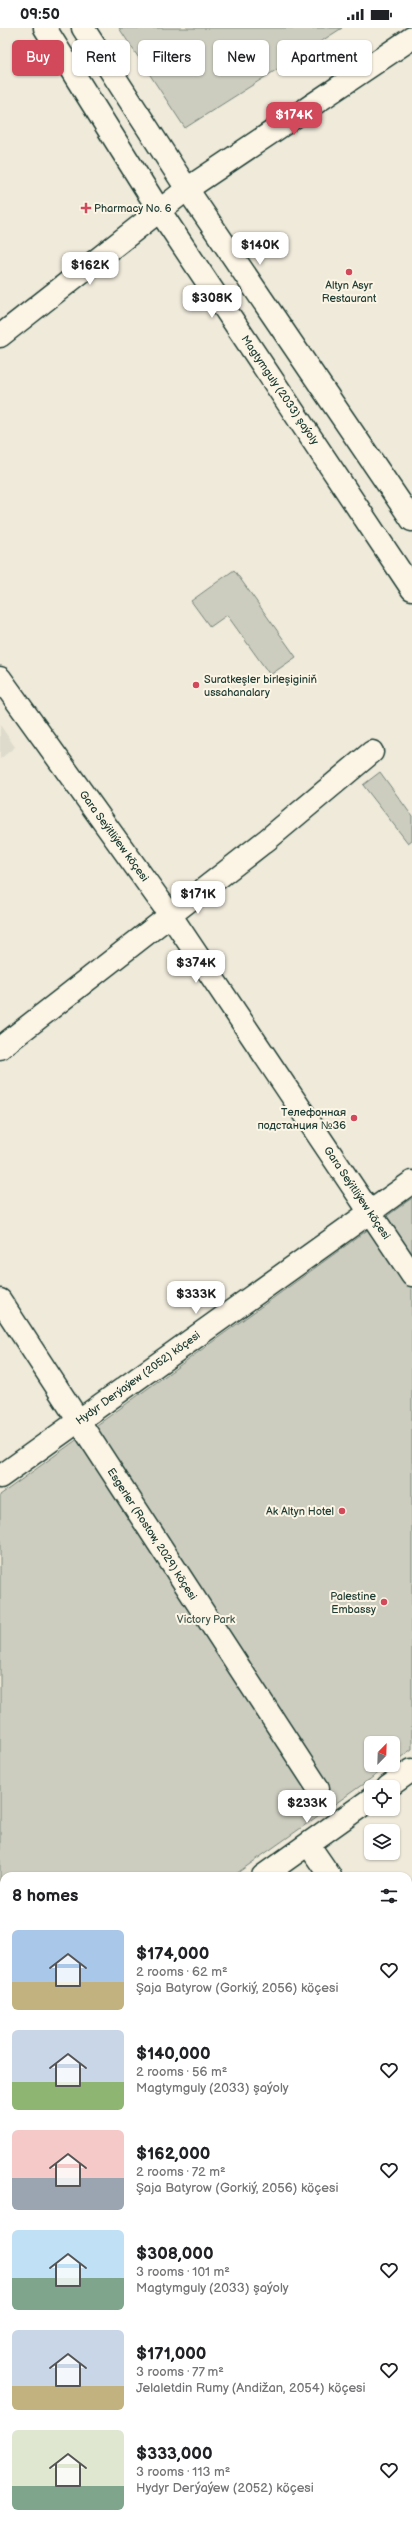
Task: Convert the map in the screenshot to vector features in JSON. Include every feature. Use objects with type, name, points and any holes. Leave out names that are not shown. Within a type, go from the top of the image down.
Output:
[{"type":"street","name":"Magtymguly (2033) şaýoly","points":[[45,28],[159,210],[412,590]]},
{"type":"street","points":[[83,28],[187,189],[412,520]]},
{"type":"street","points":[[0,336],[187,189],[412,38]]},
{"type":"street","name":"Gara Seýitliýew köçesi","points":[[0,678],[171,916],[412,1275]]},
{"type":"street","points":[[0,1048],[268,839],[372,752]]},
{"type":"street","name":"Hydyr Derýaýew (2052) köçesi","points":[[0,1477],[369,1211],[412,1182]]},
{"type":"street","name":"Esgerler (Rostow, 2029) köçesi","points":[[0,1300],[318,1788]]},
{"type":"street","points":[[398,1780],[412,1770]]},
{"type":"street","points":[[268,1872],[364,1804]]},
{"type":"street","points":[[308,1844],[327,1872]]},
{"type":"shaded area","points":[[0,725],[15,747],[0,759]]},
{"type":"green space","points":[[119,28],[342,28],[323,40],[277,40],[277,69],[269,74],[269,40],[213,40],[213,76],[267,76],[185,128],[151,76],[205,76],[205,40],[138,40],[138,57],[130,45],[130,40],[127,40]]},
{"type":"green space","points":[[234,570],[296,657],[270,675],[227,615],[210,627],[191,601]]},
{"type":"green space","points":[[380,772],[412,816],[412,840],[408,843],[363,785]]},
{"type":"green space","name":"Victory Park","points":[[412,1198],[412,1749],[400,1758],[400,1736],[364,1736],[364,1772],[380,1772],[369,1780],[364,1780],[364,1783],[239,1872],[0,1872],[0,1495]]},
{"type":"place","name":"Pharmacy No. 6","points":[[86,208]]},
{"type":"place","name":"Altyn Asyr Restaurant","points":[[349,272]]},
{"type":"place","name":"Suratkeşler birleşiginiň ussahanalary","points":[[196,685]]},
{"type":"place","name":"Телефонная подстанция №36","points":[[354,1118]]},
{"type":"place","name":"Ak Altyn Hotel","points":[[342,1511]]},
{"type":"place","name":"Palestine Embassy","points":[[384,1602]]}]
